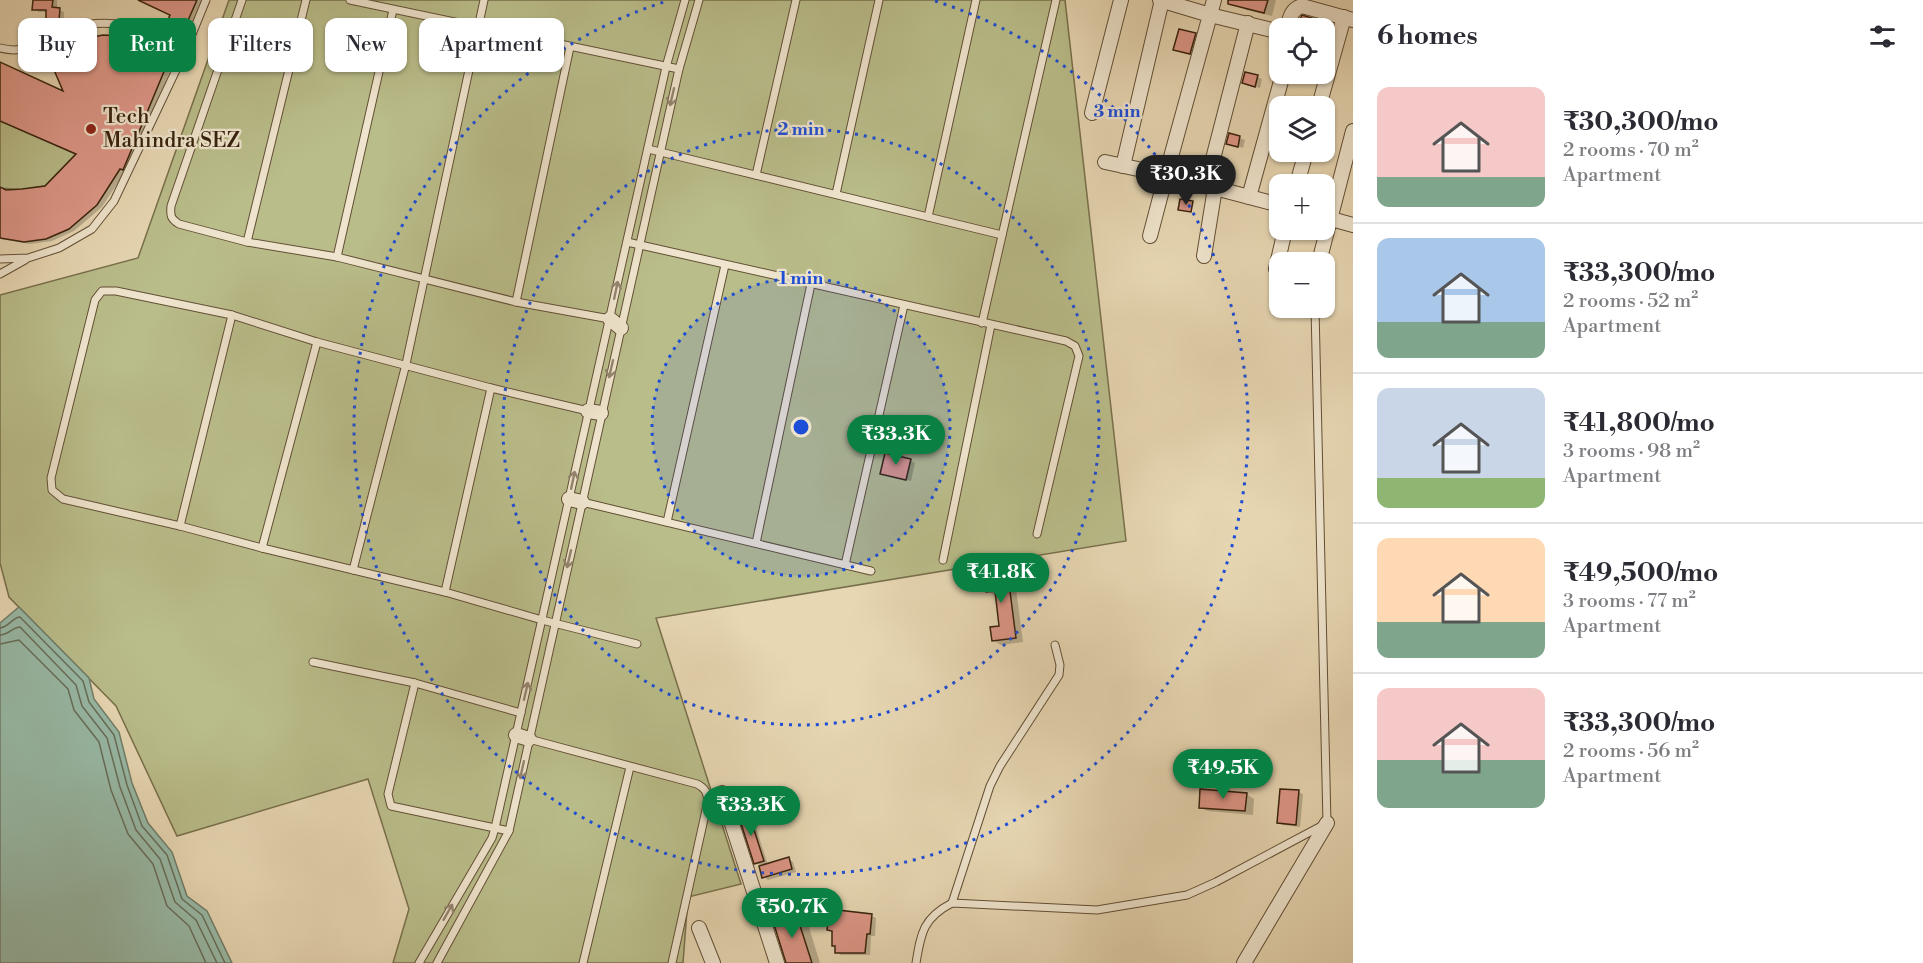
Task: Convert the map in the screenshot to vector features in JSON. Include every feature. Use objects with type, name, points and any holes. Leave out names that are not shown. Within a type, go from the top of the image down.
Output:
[{"type":"street","points":[[1092,113],[1122,0]]},
{"type":"street","points":[[1123,166],[1161,0],[1210,15],[1269,29]]},
{"type":"street","points":[[1150,236],[1215,0]]},
{"type":"street","points":[[1290,18],[1296,7],[1328,6],[1349,19],[1322,96]]},
{"type":"street","points":[[1204,256],[1211,187],[1248,23]]},
{"type":"street","points":[[1249,197],[1280,84]]},
{"type":"street","points":[[1335,191],[1353,131]]},
{"type":"street","points":[[1105,162],[1166,175],[1269,202]]},
{"type":"street","points":[[1335,220],[1353,225]]},
{"type":"street","points":[[722,793],[777,963]]},
{"type":"street","points":[[1244,963],[1327,823]]},
{"type":"street","points":[[699,928],[712,963]]},
{"type":"lane","points":[[196,25],[206,0]]},
{"type":"lane","points":[[242,0],[171,206],[172,220],[179,224],[247,242],[337,257],[516,302],[616,323]]},
{"type":"lane","points":[[247,242],[306,0]]},
{"type":"lane","points":[[350,0],[433,18]]},
{"type":"lane","points":[[480,18],[484,0]]},
{"type":"lane","points":[[437,963],[509,831],[522,737],[521,713],[542,620],[575,501],[616,323],[627,242],[666,67],[685,0]]},
{"type":"lane","points":[[419,963],[492,838],[555,624],[575,501],[594,412],[616,323],[639,245],[679,69],[699,0]]},
{"type":"lane","points":[[756,176],[796,0]]},
{"type":"lane","points":[[836,194],[879,0]]},
{"type":"lane","points":[[928,217],[976,0]]},
{"type":"lane","points":[[982,323],[1056,0]]},
{"type":"lane","points":[[337,257],[393,10]]},
{"type":"lane","points":[[0,48],[16,51],[28,49],[69,29],[90,24],[109,23]]},
{"type":"lane","points":[[564,46],[679,69]]},
{"type":"lane","points":[[516,302],[570,47]]},
{"type":"lane","points":[[0,274],[28,258],[59,248],[92,229],[114,201],[176,72]]},
{"type":"lane","points":[[353,570],[406,364],[468,72]]},
{"type":"lane","points":[[648,149],[1002,235]]},
{"type":"lane","points":[[627,242],[1066,341],[1075,346],[1079,356],[1037,534]]},
{"type":"lane","points":[[0,259],[28,258]]},
{"type":"lane","points":[[667,522],[724,265]]},
{"type":"lane","points":[[756,543],[811,284]]},
{"type":"lane","points":[[594,412],[491,388],[317,342],[232,315],[116,291],[102,291],[95,300],[51,478],[52,490],[63,499],[445,592],[555,624],[638,644]]},
{"type":"lane","points":[[845,565],[904,305]]},
{"type":"lane","points":[[180,526],[232,315]]},
{"type":"lane","points":[[916,963],[926,922],[939,909],[952,903],[1097,910],[1187,895],[1327,823],[1315,318]]},
{"type":"lane","points":[[943,560],[991,325]]},
{"type":"lane","points":[[262,548],[317,342]]},
{"type":"lane","points":[[445,592],[491,388]]},
{"type":"lane","points":[[575,501],[871,571]]},
{"type":"lane","points":[[952,903],[990,786],[1000,766],[1059,675],[1060,665],[1055,645]]},
{"type":"lane","points":[[313,662],[415,683],[521,713]]},
{"type":"lane","points":[[415,683],[388,794],[391,806],[509,831]]},
{"type":"lane","points":[[522,737],[697,784],[708,792],[708,801],[672,963]]},
{"type":"lane","points":[[584,963],[630,767]]},
{"type":"shaded area","points":[[229,0],[1065,0],[1126,541],[656,618],[741,884],[688,897],[683,963],[393,963],[409,909],[368,779],[177,836],[116,706],[9,597],[0,563],[0,295],[138,258],[208,60],[208,72],[313,72],[313,18],[223,18]]},
{"type":"shaded area","points":[[0,121],[76,154],[45,186],[21,190],[0,188]]},
{"type":"water","points":[[19,607],[89,678],[94,699],[119,732],[132,783],[148,823],[172,852],[187,896],[207,911],[232,963],[0,963],[0,623]]},
{"type":"building","points":[[33,0],[53,0],[52,7],[60,8],[59,18],[46,18],[46,10],[32,10]]},
{"type":"building","points":[[138,0],[197,0],[189,18],[169,18],[170,15]]},
{"type":"building","points":[[1228,0],[1268,0],[1264,13],[1228,4]]},
{"type":"building","points":[[1179,29],[1196,33],[1190,54],[1173,50]]},
{"type":"building","points":[[109,35],[109,72],[164,72],[123,170],[120,169],[97,205],[69,229],[46,239],[24,242],[0,238],[0,187],[6,190],[45,186],[76,154],[0,121],[0,62],[63,91],[55,72],[97,72],[97,36]]},
{"type":"building","points":[[1245,72],[1258,75],[1255,87],[1242,83]]},
{"type":"building","points":[[1229,133],[1240,136],[1238,147],[1226,144]]},
{"type":"building","points":[[1180,199],[1193,201],[1191,212],[1178,210]]},
{"type":"building","points":[[885,453],[911,459],[906,480],[880,474]]},
{"type":"building","points":[[1007,568],[1016,638],[992,641],[990,627],[999,626],[995,591],[986,592],[983,572]]},
{"type":"building","points":[[1200,789],[1247,793],[1245,811],[1199,808]]},
{"type":"building","points":[[1280,789],[1299,790],[1296,825],[1277,823]]},
{"type":"building","points":[[748,811],[764,861],[754,864],[738,814]]},
{"type":"building","points":[[789,857],[792,869],[762,878],[759,866]]},
{"type":"building","points":[[829,909],[872,914],[865,953],[835,953],[835,946],[832,946],[832,931],[827,930]]},
{"type":"building","points":[[795,910],[812,963],[786,963],[772,918]]},
{"type":"place","name":"Tech Mahindra SEZ","points":[[91,129]]}]
